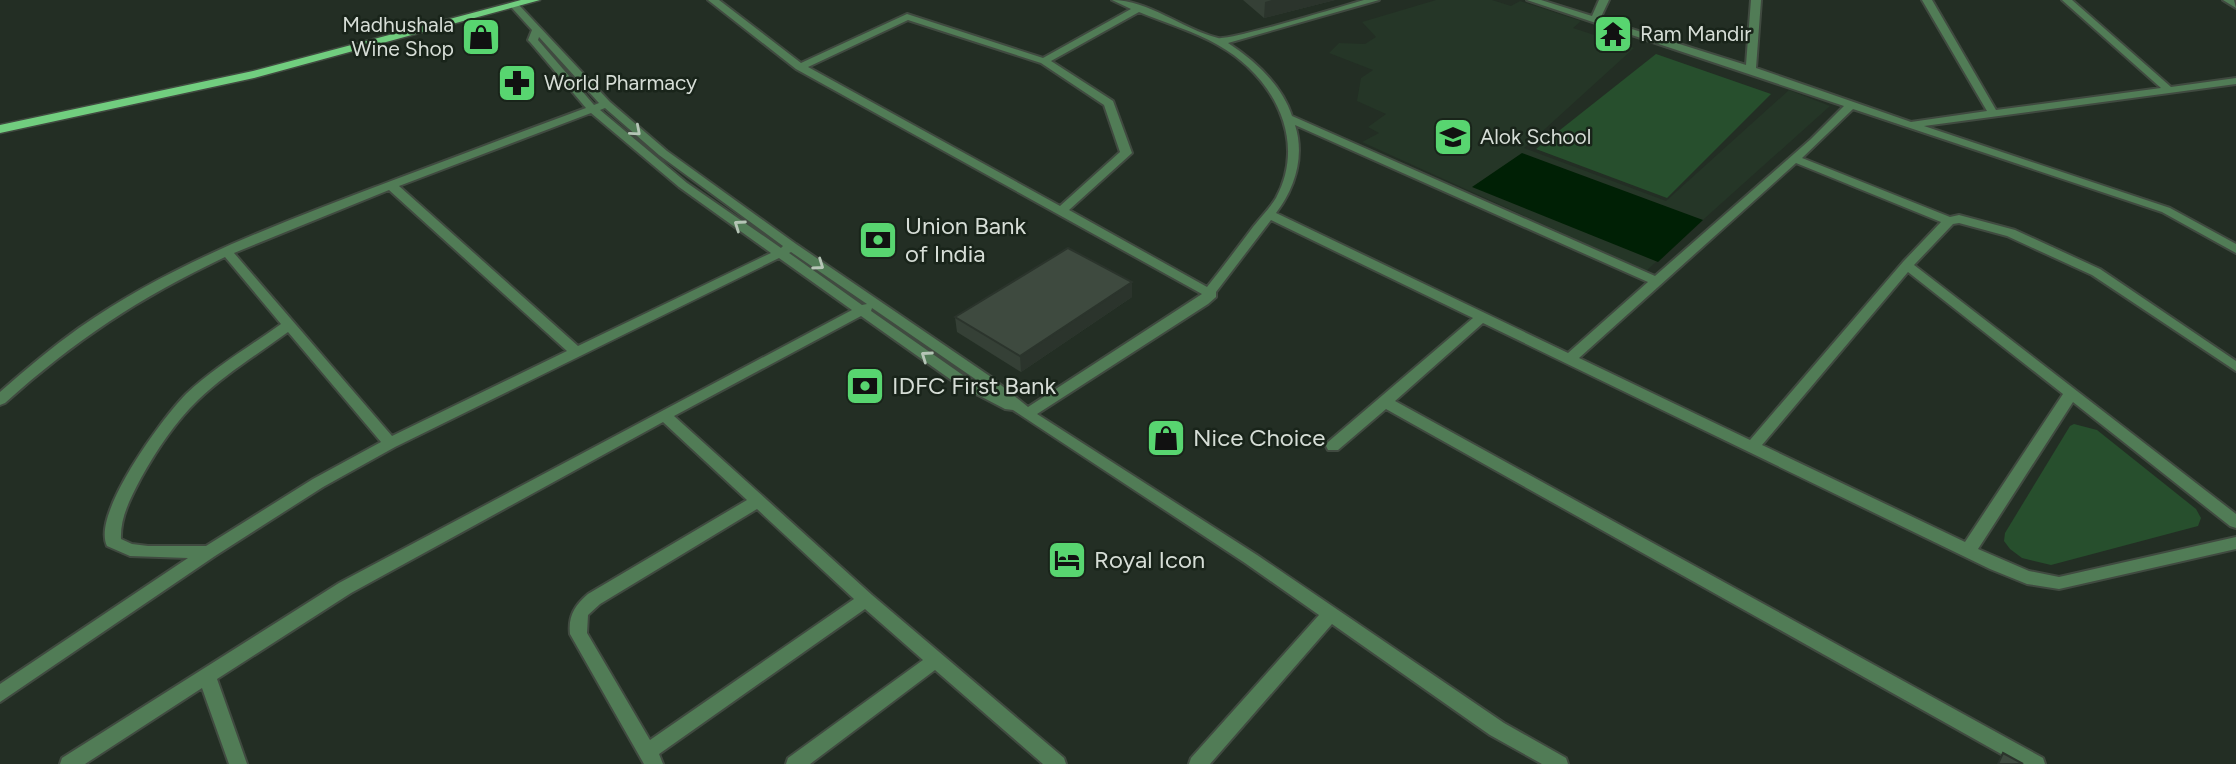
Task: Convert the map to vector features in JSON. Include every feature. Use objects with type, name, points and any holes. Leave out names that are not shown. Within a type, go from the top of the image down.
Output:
[{"type":"main road","points":[[0,117],[165,83],[498,0]]},
{"type":"main road","points":[[0,128],[254,74],[534,0]]},
{"type":"street","points":[[713,0],[800,67],[1211,294]]},
{"type":"street","points":[[1027,414],[1186,314],[1211,294],[1270,215],[1291,174],[1294,145],[1288,118],[1272,87],[1256,69],[1220,42],[1117,0]]},
{"type":"street","points":[[1220,42],[1374,0]]},
{"type":"street","points":[[1532,0],[1751,70],[2166,210],[2236,249]]},
{"type":"street","points":[[1595,20],[1604,0]]},
{"type":"street","points":[[1751,70],[1756,0]]},
{"type":"street","points":[[1927,0],[1993,113]]},
{"type":"street","points":[[2067,0],[2169,90]]},
{"type":"street","points":[[2228,0],[2236,5]]},
{"type":"street","points":[[515,6],[536,31],[547,37],[606,104],[860,311],[962,381],[1027,414],[1331,613],[1497,729],[1559,764]]},
{"type":"street","points":[[1044,61],[1140,8]]},
{"type":"street","points":[[800,67],[907,17],[1044,61],[1109,103],[1126,153],[1061,211]]},
{"type":"street","points":[[536,31],[533,40],[592,109],[683,185],[874,303],[986,380],[1027,414]]},
{"type":"street","points":[[1909,124],[2236,81]]},
{"type":"street","points":[[0,400],[44,360],[82,331],[151,287],[226,251],[606,104]]},
{"type":"street","points":[[1570,358],[1795,159],[1851,105]]},
{"type":"street","points":[[1288,118],[1656,281]]},
{"type":"street","points":[[1795,159],[1949,221],[1959,219],[2011,233],[2096,272],[2236,367]]},
{"type":"street","points":[[391,185],[576,352]]},
{"type":"street","points":[[1270,215],[1968,551],[2033,579],[2059,583],[2236,543]]},
{"type":"street","points":[[1752,447],[1907,265],[1949,221]]},
{"type":"street","points":[[0,694],[209,552],[318,483],[390,443],[786,250]]},
{"type":"street","points":[[226,251],[390,443]]},
{"type":"street","points":[[1907,265],[2236,522]]},
{"type":"street","points":[[69,764],[345,588],[874,303]]},
{"type":"street","points":[[1333,446],[1483,316]]},
{"type":"street","points":[[209,552],[130,551],[113,542],[111,529],[118,510],[144,462],[190,399],[290,324]]},
{"type":"street","points":[[1968,551],[2071,393]]},
{"type":"street","points":[[1385,402],[2036,764]]},
{"type":"street","points":[[664,415],[866,600],[1057,764]]},
{"type":"street","points":[[757,502],[594,599],[578,614],[579,634],[651,758],[866,600]]},
{"type":"street","points":[[1198,764],[1331,613]]},
{"type":"street","points":[[795,764],[936,660]]},
{"type":"street","points":[[206,676],[238,764]]},
{"type":"shaded area","name":"Alok School","points":[[1436,0],[1492,0],[1511,6],[1520,1],[1581,21],[1573,28],[1634,48],[1524,148],[1666,201],[1789,90],[1830,106],[1646,271],[1362,142],[1379,133],[1368,127],[1386,114],[1357,101],[1361,78],[1373,70],[1329,53],[1339,43],[1365,44],[1376,37],[1362,22]]},
{"type":"shaded area","points":[[1656,54],[1771,94],[1667,198],[1536,149]]},
{"type":"shaded area","points":[[1522,153],[1703,220],[1658,262],[1472,187]]},
{"type":"shaded area","points":[[2074,424],[2097,430],[2196,509],[2201,518],[2198,526],[2051,565],[2022,558],[2010,549],[2004,541],[2005,533],[2070,426]]},
{"type":"building","points":[[1068,248],[1132,282],[1020,356],[955,317]]},
{"type":"building","points":[[2003,753],[2023,764],[1998,764]]},
{"type":"place","name":"Ram Mandir","points":[[1613,34]]},
{"type":"place","name":"Madhushala Wine Shop","points":[[481,37]]},
{"type":"place","name":"World Pharmacy","points":[[517,83]]},
{"type":"place","name":"Alok School","points":[[1453,137]]},
{"type":"place","name":"Union Bank of India","points":[[878,240]]},
{"type":"place","name":"IDFC First Bank","points":[[865,386]]},
{"type":"place","name":"Nice Choice","points":[[1166,438]]},
{"type":"place","name":"Royal Icon","points":[[1067,560]]}]
